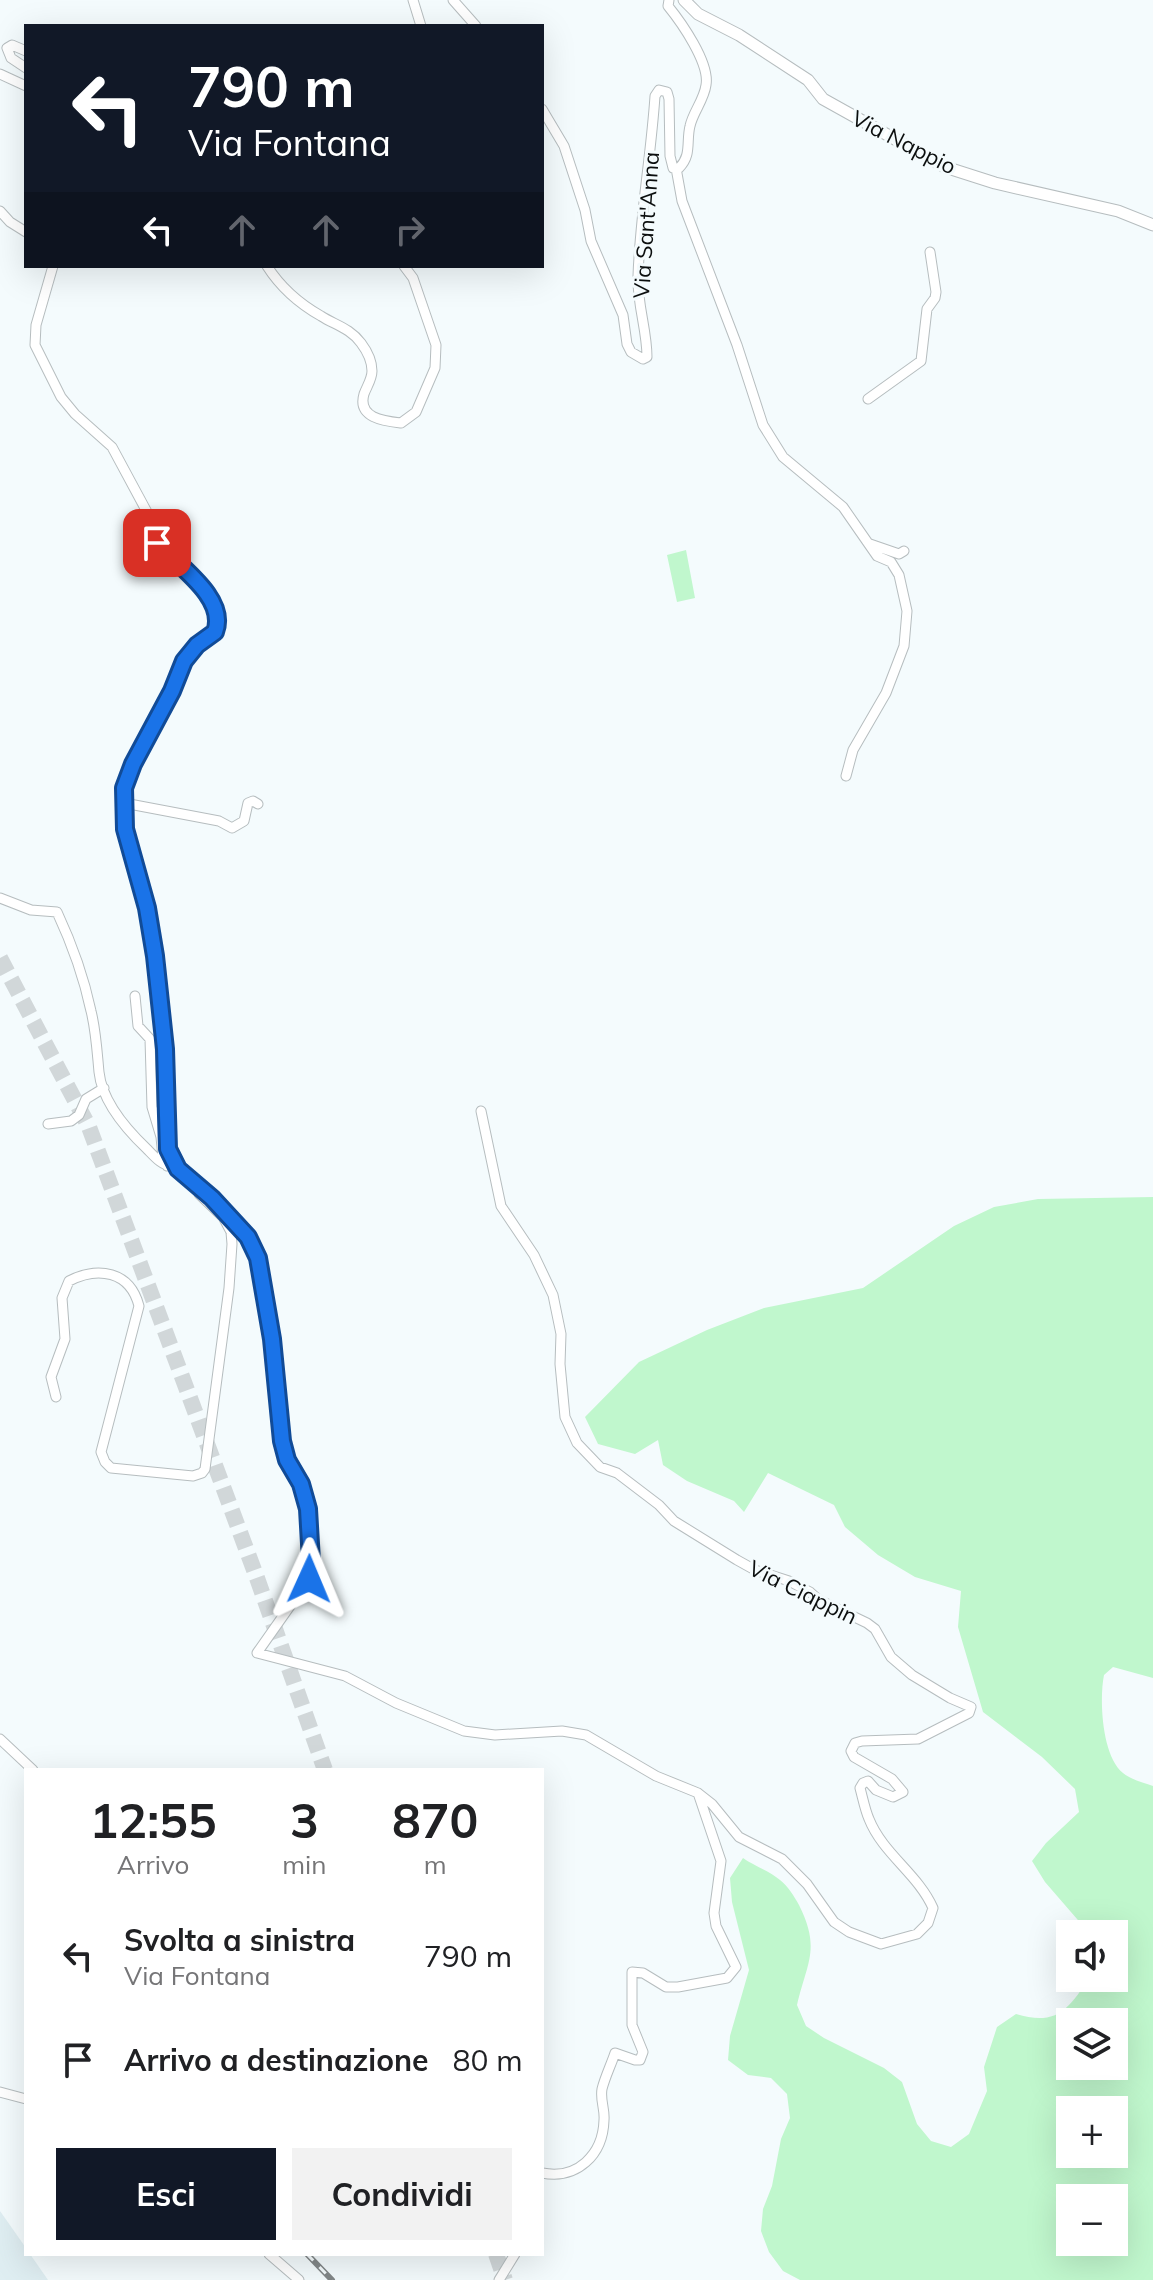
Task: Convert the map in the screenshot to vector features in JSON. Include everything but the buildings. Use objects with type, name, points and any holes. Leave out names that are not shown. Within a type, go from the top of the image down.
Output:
[{"type":"street","points":[[413,0],[420,24]]},
{"type":"street","points":[[453,0],[474,24]]},
{"type":"street","name":"Via Sant'Anna","points":[[544,112],[564,146],[585,210],[591,241],[623,315],[627,344],[631,352],[643,359],[647,357],[647,346],[640,313],[638,277],[655,96],[659,90],[667,92],[670,156],[673,168],[676,168],[684,164],[689,153],[690,125],[701,103],[707,80],[702,61],[682,24],[668,6],[669,0]]},
{"type":"street","name":"Via Nappio","points":[[684,0],[698,14],[739,35],[808,80],[823,99],[945,167],[995,183],[1118,211],[1153,225]]},
{"type":"street","points":[[24,50],[12,45],[7,48],[11,58],[24,67]]},
{"type":"street","points":[[0,74],[24,85]]},
{"type":"street","points":[[676,168],[682,201],[737,345],[763,425],[783,457],[843,507],[877,556],[891,562],[899,575],[907,611],[904,646],[886,693],[853,750],[846,776]]},
{"type":"street","points":[[0,211],[24,231]]},
{"type":"street","points":[[868,399],[921,361],[927,309],[936,292],[930,252]]},
{"type":"street","points":[[52,268],[34,337],[43,363],[61,397],[112,447],[147,512],[151,533],[157,543],[208,594],[217,608],[215,632],[197,645],[184,661],[124,788],[125,829],[155,956],[165,1049],[167,1138],[171,1165]]},
{"type":"street","points":[[268,268],[284,291],[309,309],[349,330],[360,342],[371,360],[372,375],[363,400],[366,410],[378,420],[401,423],[416,412],[435,368],[436,345],[413,278],[406,268]]},
{"type":"street","points":[[867,543],[899,554],[904,551]]},
{"type":"street","points":[[124,803],[219,821],[232,828],[244,821],[248,803],[253,801],[258,804]]},
{"type":"street","points":[[0,898],[31,910],[57,912],[91,1008],[99,1051],[99,1075],[104,1088],[122,1122],[137,1140],[171,1165]]},
{"type":"street","points":[[56,1397],[51,1377],[65,1339],[62,1298],[65,1287],[79,1275],[113,1274],[124,1279],[139,1306],[102,1442],[101,1452],[105,1462],[111,1468],[193,1476],[205,1469],[229,1288],[231,1232],[223,1217],[200,1195],[194,1184],[163,1158],[161,1137],[152,1107],[150,1039],[138,1026],[135,996]]},
{"type":"street","points":[[48,1124],[71,1121],[79,1115],[86,1099],[104,1088]]},
{"type":"street","name":"Via Ciappin","points":[[194,1184],[212,1198],[248,1237],[258,1258],[272,1339],[282,1441],[308,1509],[309,1579],[257,1653],[345,1676],[396,1703],[464,1731],[495,1735],[562,1731],[586,1735],[656,1776],[698,1793],[712,1804],[739,1837],[782,1859],[807,1884],[834,1922],[849,1932],[881,1944],[917,1934],[928,1923],[933,1908],[926,1892],[885,1846],[869,1821],[860,1788],[868,1781],[885,1795],[893,1797],[903,1792],[892,1779],[854,1757],[851,1751],[855,1743],[862,1741],[918,1739],[933,1734],[969,1713],[971,1707],[912,1675],[891,1657],[875,1629],[867,1623],[819,1600],[789,1581],[755,1570],[674,1521],[637,1486],[617,1473],[600,1467],[577,1443],[565,1417],[560,1364],[561,1334],[553,1295],[534,1255],[501,1206],[481,1111]]},
{"type":"street","points":[[0,1739],[31,1768]]},
{"type":"street","points":[[544,2173],[563,2172],[585,2165],[597,2149],[603,2132],[602,2088],[615,2053],[640,2060],[643,2052],[632,2025],[632,1972],[643,1973],[666,1987],[678,1987],[727,1978],[736,1967],[716,1926],[714,1913],[721,1861],[698,1793]]},
{"type":"street","points":[[0,2092],[24,2098]]},
{"type":"street","points":[[271,2256],[299,2280]]},
{"type":"street","points":[[499,2280],[514,2256]]},
{"type":"shaded area","points":[[0,2211],[24,2245],[24,2256],[31,2256],[48,2280],[0,2280]]},
{"type":"green space","points":[[686,550],[695,598],[677,602],[667,555]]},
{"type":"green space","points":[[1153,1197],[1153,1678],[1113,1667],[1104,1675],[1102,1698],[1106,1741],[1116,1765],[1129,1777],[1153,1786],[1153,2280],[800,2280],[783,2271],[769,2252],[761,2231],[763,2209],[772,2186],[781,2139],[790,2118],[787,2094],[771,2078],[748,2075],[728,2060],[730,2036],[749,1970],[732,1902],[730,1878],[743,1858],[783,1882],[806,1920],[810,1955],[797,2005],[806,2026],[884,2068],[902,2082],[917,2124],[931,2141],[951,2147],[969,2134],[987,2091],[984,2067],[997,2027],[1016,2014],[1041,2018],[1056,2014],[1056,2080],[1128,2080],[1128,2008],[1066,2008],[1079,1992],[1128,1992],[1128,1920],[1078,1920],[1045,1882],[1032,1861],[1079,1812],[1075,1789],[1042,1757],[983,1712],[958,1627],[961,1591],[915,1577],[878,1555],[845,1527],[834,1505],[768,1473],[744,1512],[734,1501],[687,1481],[663,1465],[658,1440],[635,1454],[598,1444],[585,1417],[639,1362],[707,1330],[764,1308],[863,1288],[954,1226],[994,1207],[1038,1199]]},
{"type":"tunnel","points":[[0,958],[89,1127],[324,1768]]},
{"type":"tunnel","points":[[497,2256],[505,2280]]},
{"type":"railway","points":[[309,2256],[332,2280]]},
{"type":"route","points":[[157,543],[208,594],[217,608],[218,617],[215,632],[197,645],[184,661],[124,788],[125,829],[147,908],[156,958],[165,1049],[168,1149],[178,1169],[212,1198],[248,1237],[258,1258],[272,1339],[282,1441],[308,1509],[309,1579]]}]
